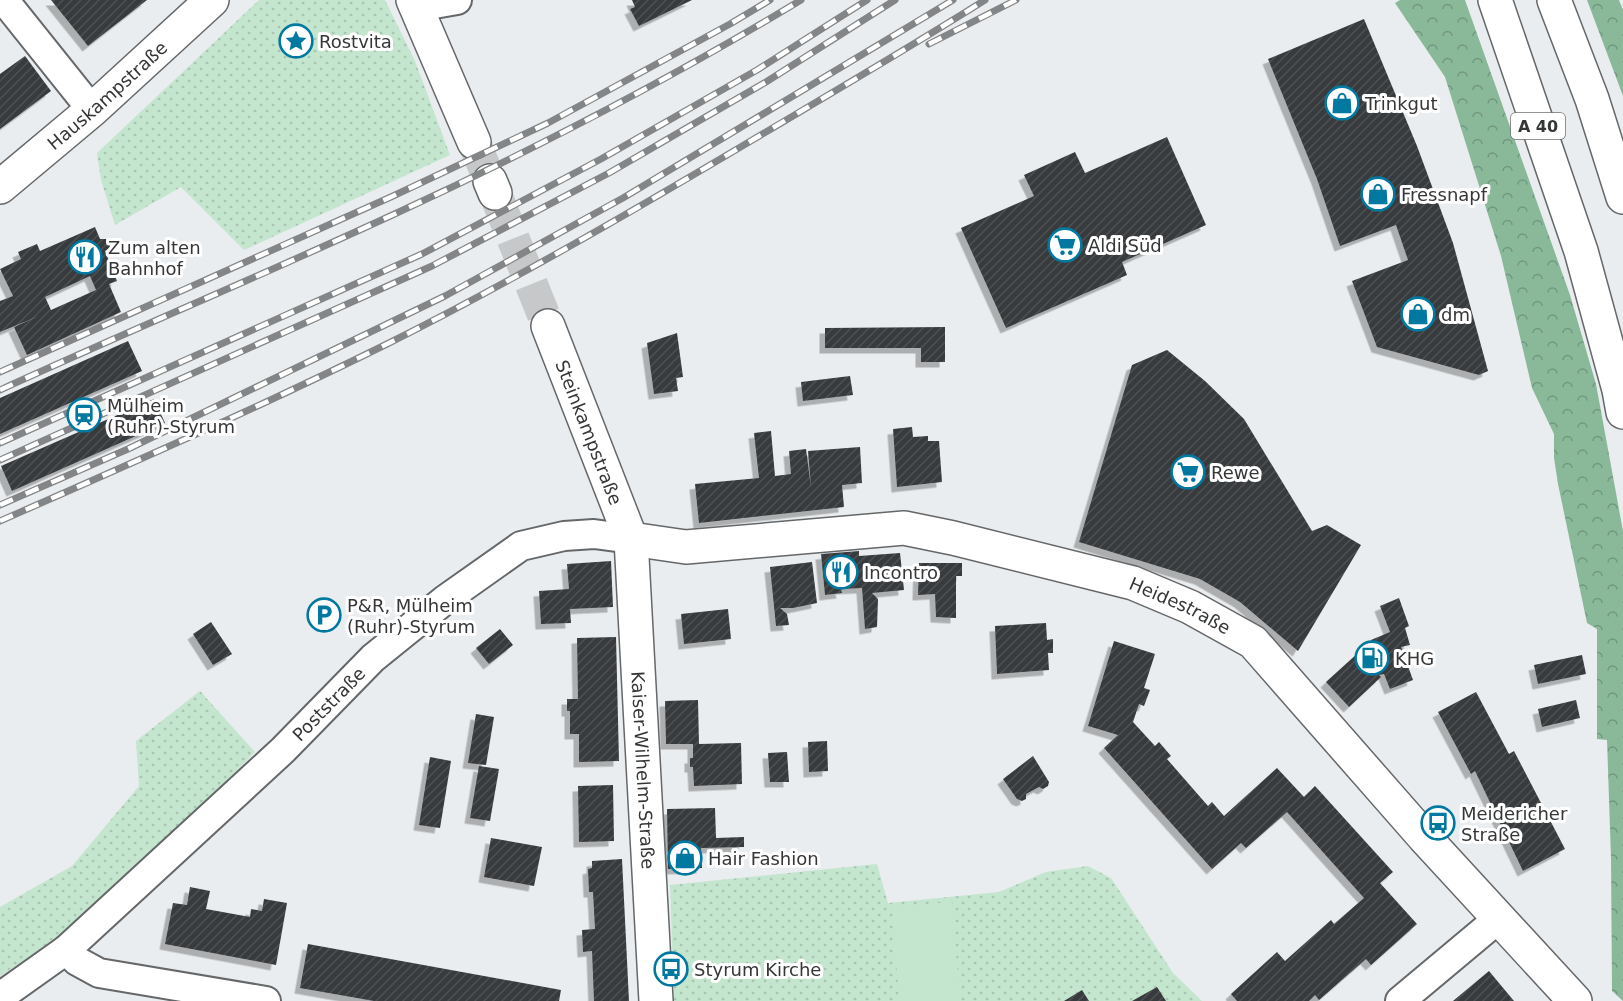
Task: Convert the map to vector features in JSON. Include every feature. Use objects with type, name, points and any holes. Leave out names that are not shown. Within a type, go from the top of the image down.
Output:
[{"type":"main road","name":"Hauskampstraße","points":[[0,187],[92,110],[212,0]]},
{"type":"main road","name":"A 40","points":[[1495,0],[1581,251],[1623,412]]},
{"type":"main road","points":[[1554,0],[1592,99],[1623,197]]},
{"type":"main road","points":[[415,3],[474,142]]},
{"type":"main road","name":"Steinkampstraße","points":[[548,326],[631,539]]},
{"type":"main road","name":"Heidestraße","points":[[631,539],[686,547],[904,528],[1133,583],[1190,607],[1253,642],[1498,919],[1575,1001]]},
{"type":"main road","name":"Kaiser-Wilhelm-Straße","points":[[631,539],[656,1001]]},
{"type":"street","points":[[4,0],[92,110]]},
{"type":"street","points":[[415,3],[457,0]]},
{"type":"street","name":"Poststraße","points":[[0,997],[16,988],[66,950],[283,750],[373,658],[446,599],[521,546],[564,536],[594,534],[631,539]]},
{"type":"street","points":[[1400,1001],[1498,919]]},
{"type":"street","points":[[66,950],[77,961],[99,973],[266,1001]]},
{"type":"green space","points":[[259,0],[385,0],[415,61],[450,155],[244,250],[181,187],[115,225],[101,180],[97,153]]},
{"type":"green space","points":[[1400,0],[1465,0],[1570,295],[1596,384],[1623,531],[1623,1001],[1612,991],[1607,740],[1597,739],[1597,629],[1587,623],[1558,484],[1554,458],[1554,434],[1532,388],[1501,256],[1445,77],[1395,3]]},
{"type":"green space","points":[[1587,0],[1619,0],[1623,10],[1623,96]]},
{"type":"green space","points":[[200,691],[255,752],[90,917],[0,976],[0,907],[72,866],[139,786],[136,741]]},
{"type":"green space","points":[[877,864],[888,903],[999,892],[1046,872],[1088,866],[1111,878],[1173,973],[1202,1001],[674,1001],[670,885]]},
{"type":"green space","points":[[952,902],[960,1001],[899,1001],[892,907]]},
{"type":"building","points":[[51,0],[147,0],[88,46]]},
{"type":"building","points":[[632,0],[692,0],[639,26],[630,9],[635,7]]},
{"type":"building","points":[[1364,19],[1417,146],[1453,243],[1488,371],[1479,375],[1377,347],[1352,281],[1408,260],[1396,225],[1340,246],[1317,179],[1268,59]]},
{"type":"building","points":[[25,56],[51,91],[0,129],[0,74]]},
{"type":"building","name":"Aldi Süd","points":[[1167,137],[1206,225],[1122,262],[1127,275],[1006,328],[961,228],[1034,196],[1024,175],[1075,152],[1085,173]]},
{"type":"building","points":[[95,227],[100,239],[106,239],[110,245],[110,248],[105,251],[117,281],[109,284],[121,312],[27,355],[14,327],[39,316],[0,332],[0,301],[13,296],[0,269],[21,259],[18,252],[37,244],[40,251]],"holes":[[[90,276],[96,290],[51,310],[45,297]]]},
{"type":"building","points":[[945,327],[945,362],[921,362],[921,348],[825,348],[825,328]]},
{"type":"building","points":[[677,333],[683,377],[676,378],[678,391],[654,394],[647,343]]},
{"type":"building","points":[[128,341],[142,371],[0,434],[0,398]]},
{"type":"building","name":"Rewe","points":[[1167,350],[1205,381],[1244,419],[1312,531],[1327,525],[1361,545],[1298,651],[1240,602],[1200,579],[1079,542],[1132,365]]},
{"type":"building","points":[[850,376],[853,395],[803,401],[801,382]]},
{"type":"building","points":[[154,399],[165,423],[12,491],[1,466]]},
{"type":"building","points":[[912,427],[913,437],[928,436],[928,441],[939,441],[942,482],[897,487],[893,429]]},
{"type":"building","points":[[771,431],[775,476],[791,474],[789,451],[806,449],[811,487],[808,451],[860,447],[862,483],[842,485],[844,507],[699,523],[695,484],[759,478],[754,433]]},
{"type":"building","points":[[859,551],[859,556],[900,553],[904,590],[872,593],[878,599],[877,627],[865,629],[862,588],[841,589],[842,593],[825,595],[821,554]]},
{"type":"building","points":[[611,561],[613,607],[570,609],[571,623],[541,624],[539,591],[569,589],[567,564]]},
{"type":"building","points":[[812,562],[817,603],[780,608],[787,614],[789,625],[776,626],[770,567]]},
{"type":"building","points":[[919,563],[962,563],[962,576],[956,576],[956,618],[936,617],[935,594],[918,595]]},
{"type":"building","points":[[1399,598],[1409,626],[1405,628],[1410,645],[1401,647],[1413,680],[1390,689],[1384,674],[1379,675],[1381,677],[1349,707],[1326,682],[1358,653],[1376,672],[1373,664],[1379,660],[1371,640],[1390,632],[1380,606]]},
{"type":"building","points":[[728,609],[731,639],[684,644],[681,614]]},
{"type":"building","points":[[211,622],[232,654],[213,665],[193,634]]},
{"type":"building","points":[[1046,623],[1047,640],[1053,639],[1053,653],[1048,653],[1049,670],[997,674],[995,626]]},
{"type":"building","points":[[500,629],[513,645],[489,664],[476,648]]},
{"type":"building","points":[[616,637],[619,761],[579,762],[579,734],[570,734],[570,711],[567,711],[567,699],[578,699],[577,638]]},
{"type":"building","points":[[1114,641],[1155,654],[1144,688],[1150,690],[1144,706],[1139,704],[1133,722],[1155,746],[1159,742],[1171,756],[1167,759],[1208,806],[1212,802],[1224,816],[1277,768],[1304,797],[1315,786],[1393,872],[1380,883],[1417,924],[1371,965],[1366,959],[1319,1000],[1315,995],[1309,1001],[1237,1001],[1231,994],[1277,952],[1285,961],[1331,920],[1334,924],[1364,898],[1287,812],[1246,848],[1241,843],[1212,869],[1104,748],[1118,735],[1088,726]]},
{"type":"building","points":[[1582,655],[1586,674],[1538,684],[1534,665]]},
{"type":"building","points":[[1476,692],[1509,754],[1514,751],[1565,849],[1523,871],[1475,771],[1471,774],[1438,712]]},
{"type":"building","points":[[698,700],[699,744],[741,743],[742,784],[694,786],[693,767],[690,767],[690,758],[693,758],[693,744],[666,744],[665,701]]},
{"type":"building","points":[[1576,700],[1580,718],[1542,727],[1538,709]]},
{"type":"building","points":[[476,714],[494,717],[486,765],[468,763]]},
{"type":"building","points":[[827,741],[828,771],[809,772],[808,742]]},
{"type":"building","points":[[787,752],[789,782],[770,782],[768,753]]},
{"type":"building","points":[[1033,756],[1049,782],[1048,786],[1043,789],[1039,787],[1026,794],[1026,799],[1022,801],[1017,799],[1003,779]]},
{"type":"building","points":[[430,757],[451,761],[440,828],[419,825]]},
{"type":"building","points":[[479,766],[499,769],[490,821],[470,818]]},
{"type":"building","points":[[613,785],[614,841],[579,842],[578,786]]},
{"type":"building","points":[[715,808],[716,838],[744,837],[744,847],[701,848],[702,868],[668,869],[667,809]]},
{"type":"building","points":[[491,838],[542,847],[534,886],[484,877]]},
{"type":"building","points":[[622,859],[629,1001],[594,1001],[592,951],[583,952],[582,930],[595,929],[593,892],[589,892],[588,869],[592,868],[592,861]]},
{"type":"building","points":[[190,887],[210,891],[206,909],[250,917],[251,909],[262,911],[264,899],[287,903],[276,965],[165,944],[173,903],[187,905]]},
{"type":"building","points":[[308,944],[561,990],[559,1001],[374,1001],[300,988]]},
{"type":"building","points":[[1489,971],[1514,1001],[1453,1001]]},
{"type":"building","points":[[1157,987],[1166,1001],[1132,1001]]},
{"type":"building","points":[[1082,990],[1089,1001],[1064,1001]]},
{"type":"tunnel","points":[[474,142],[490,181]]},
{"type":"tunnel","points":[[495,193],[548,326]]},
{"type":"railway","points":[[0,372],[393,196],[548,123],[770,0]]},
{"type":"railway","points":[[0,390],[452,187],[604,111],[801,0]]},
{"type":"railway","points":[[0,443],[422,254],[601,159],[757,70],[867,0]]},
{"type":"railway","points":[[0,460],[432,266],[609,173],[766,82],[895,0]]},
{"type":"railway","points":[[0,505],[128,449],[445,296],[623,198],[953,0]]},
{"type":"railway","points":[[0,521],[291,390],[479,296],[660,194],[985,0]]},
{"type":"railway","points":[[929,44],[1016,0]]},
{"type":"place","name":"Rostvita","points":[[296,41]]},
{"type":"place","name":"Trinkgut","points":[[1342,103]]},
{"type":"place","name":"Fressnapf","points":[[1378,194]]},
{"type":"place","name":"Aldi Süd","points":[[1065,245]]},
{"type":"place","name":"Zum alten Bahnhof","points":[[85,257]]},
{"type":"place","name":"dm","points":[[1418,314]]},
{"type":"place","name":"Mülheim (Ruhr)-Styrum","points":[[84,415]]},
{"type":"place","name":"Rewe","points":[[1188,472]]},
{"type":"place","name":"Incontro","points":[[841,572]]},
{"type":"place","name":"P&R, Mülheim (Ruhr)-Styrum","points":[[324,615]]},
{"type":"place","name":"KHG","points":[[1372,658]]},
{"type":"place","name":"Meidericher Straße","points":[[1438,823]]},
{"type":"place","name":"Hair Fashion","points":[[685,858]]},
{"type":"place","name":"Styrum Kirche","points":[[671,969]]}]
